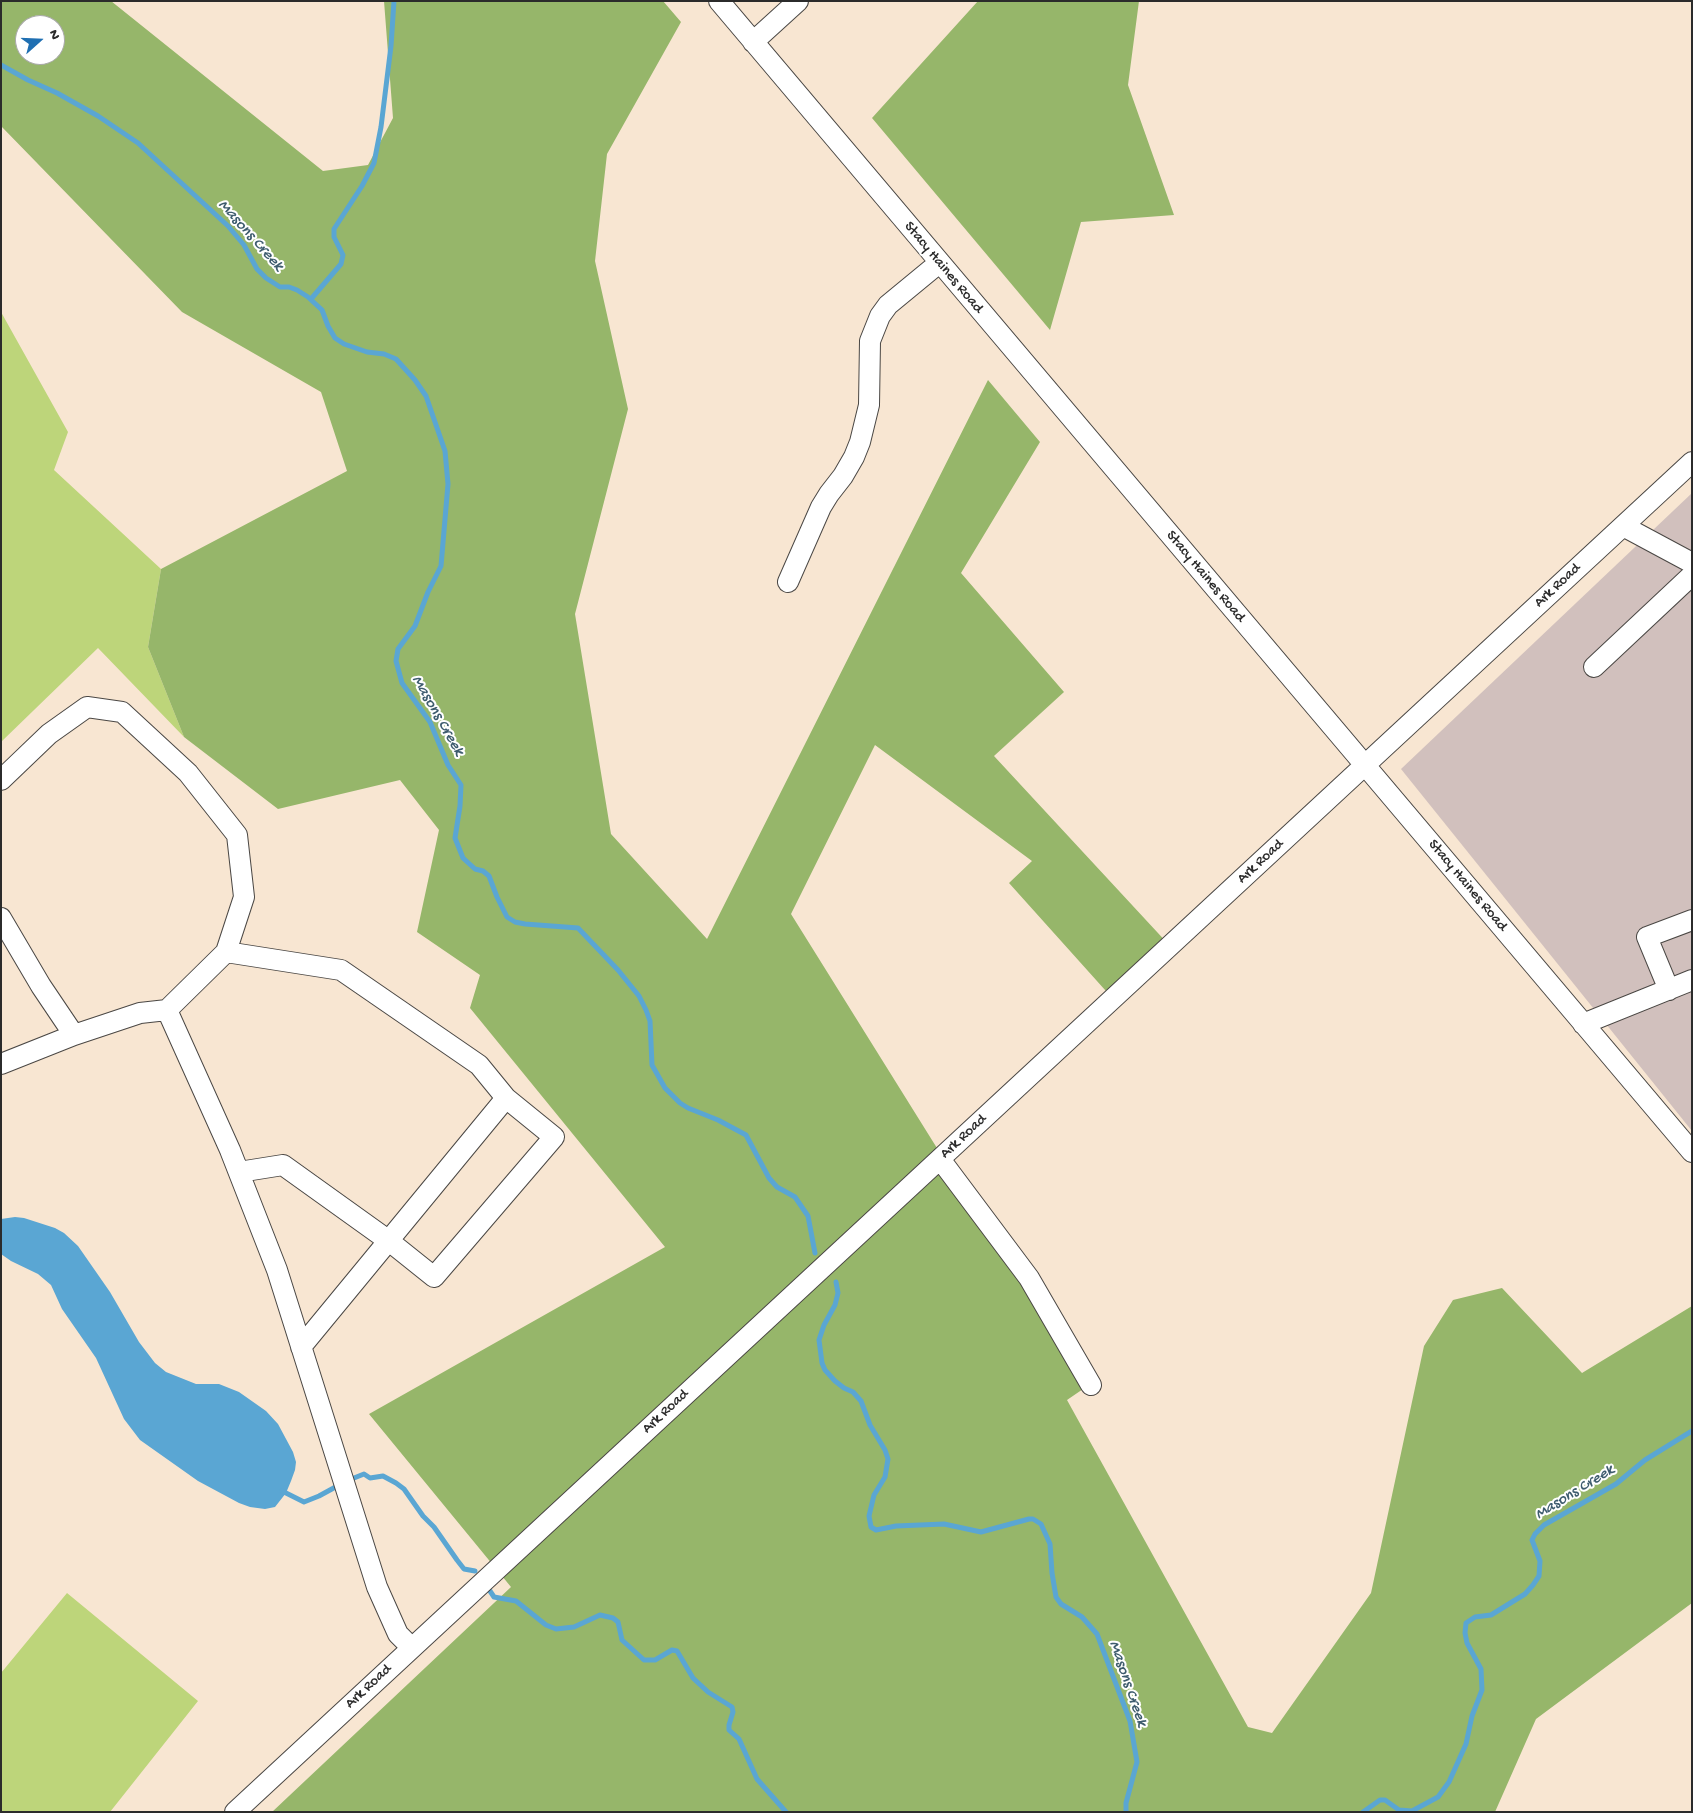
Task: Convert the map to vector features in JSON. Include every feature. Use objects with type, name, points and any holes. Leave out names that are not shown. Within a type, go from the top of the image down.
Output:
[{"type":"street","name":"Stacy Haines Road","points":[[719,1],[1692,1152]]},
{"type":"street","points":[[753,42],[798,1]]},
{"type":"street","points":[[788,582],[821,507],[843,476],[860,442],[869,405],[870,342],[880,316],[888,305],[939,263]]},
{"type":"street","name":"Ark Road","points":[[235,1812],[1692,462]]},
{"type":"street","points":[[1623,526],[1692,563]]},
{"type":"street","points":[[1594,667],[1692,575]]},
{"type":"street","points":[[1,780],[49,734],[88,707],[122,712],[188,773],[237,835],[244,896],[226,952],[166,1010],[140,1013],[74,1035],[1,1064]]},
{"type":"street","points":[[1,918],[41,986],[74,1035]]},
{"type":"street","points":[[1669,990],[1647,937],[1692,920]]},
{"type":"street","points":[[226,952],[341,970],[479,1065],[506,1098],[554,1138],[434,1277],[389,1240],[283,1165],[239,1172]]},
{"type":"street","points":[[1583,1024],[1692,980]]},
{"type":"street","points":[[166,1010],[239,1172],[277,1270],[377,1587],[398,1634],[412,1648]]},
{"type":"street","points":[[301,1347],[506,1098]]},
{"type":"street","points":[[940,1159],[1028,1278],[1091,1385]]},
{"type":"shaded area","points":[[1692,493],[1692,1131],[1401,769]]},
{"type":"green space","points":[[1,1],[111,1],[323,171],[368,165],[393,118],[384,1],[663,1],[681,22],[607,154],[595,261],[628,409],[575,614],[611,834],[707,939],[988,380],[1040,442],[961,573],[1064,692],[994,756],[1170,946],[1114,1000],[1009,883],[1032,861],[875,745],[791,914],[1086,1387],[1067,1400],[1248,1727],[1272,1733],[1371,1593],[1424,1346],[1453,1300],[1502,1288],[1582,1373],[1692,1306],[1692,1603],[1536,1719],[1495,1812],[272,1812],[511,1587],[369,1414],[665,1247],[470,1008],[480,975],[417,932],[439,830],[400,780],[278,809],[184,737],[148,647],[161,569],[347,471],[321,392],[182,312],[1,126]]},
{"type":"green space","points":[[978,1],[1139,1],[1128,85],[1174,215],[1081,222],[1050,330],[872,118]]},
{"type":"green space","points":[[1,312],[68,432],[54,470],[161,569],[148,647],[184,737],[98,648],[1,742]]},
{"type":"green space","points":[[67,1593],[198,1701],[110,1812],[1,1812],[1,1673]]},
{"type":"water","points":[[15,1217],[55,1228],[64,1233],[78,1246],[110,1292],[139,1342],[155,1363],[166,1372],[196,1384],[219,1384],[239,1392],[266,1411],[278,1424],[293,1452],[296,1462],[295,1470],[286,1493],[275,1507],[265,1509],[239,1503],[198,1481],[140,1440],[124,1419],[96,1358],[62,1309],[51,1285],[38,1274],[1,1254],[1,1219]]},
{"type":"waterway","points":[[311,299],[341,264],[343,255],[334,237],[334,229],[362,186],[374,163],[381,127],[391,46],[394,1]]},
{"type":"waterway","name":"Masons Creek","points":[[1,65],[98,116],[138,143],[228,226],[244,245],[257,269],[266,278],[280,287],[289,287],[308,297],[322,310],[335,338],[344,344],[396,359],[415,380],[426,396],[445,451],[448,484],[441,566],[428,592],[415,626],[398,649],[396,661],[402,683],[430,722],[448,765],[461,785],[455,838],[463,858],[475,869],[483,871],[489,876],[507,917],[515,922],[525,924],[578,928],[618,970],[639,996],[646,1010],[650,1021],[652,1065],[665,1088],[688,1108],[718,1120],[746,1135],[769,1178],[777,1187],[795,1197],[808,1216],[815,1253]]},
{"type":"waterway","name":"Masons Creek","points":[[836,1282],[838,1293],[835,1305],[824,1325],[819,1340],[822,1363],[825,1370],[835,1381],[853,1392],[861,1401],[870,1425],[885,1450],[888,1459],[885,1477],[874,1495],[869,1516],[871,1527],[876,1530],[896,1526],[944,1524],[981,1532],[1029,1519],[1033,1519],[1041,1524],[1050,1544],[1056,1597],[1061,1604],[1082,1617],[1097,1634],[1130,1721],[1137,1762],[1126,1803],[1126,1812]]},
{"type":"waterway","name":"Masons Creek","points":[[1363,1812],[1380,1800],[1385,1800],[1399,1810],[1412,1811],[1438,1797],[1449,1782],[1466,1744],[1472,1716],[1482,1690],[1481,1669],[1467,1643],[1466,1623],[1475,1617],[1491,1615],[1525,1594],[1533,1585],[1539,1576],[1540,1561],[1532,1540],[1535,1534],[1544,1525],[1616,1484],[1645,1460],[1692,1431]]},
{"type":"waterway","points":[[349,1480],[364,1474],[370,1478],[383,1476],[396,1483],[404,1489],[464,1569],[475,1571]]},
{"type":"waterway","points":[[282,1491],[304,1502],[341,1484]]},
{"type":"waterway","points":[[490,1591],[494,1597],[516,1601],[546,1625],[556,1629],[574,1627],[600,1615],[613,1618],[618,1622],[622,1640],[644,1660],[655,1660],[672,1650],[677,1651],[693,1678],[708,1692],[732,1707],[733,1712],[729,1730],[739,1739],[757,1779],[786,1812]]}]
